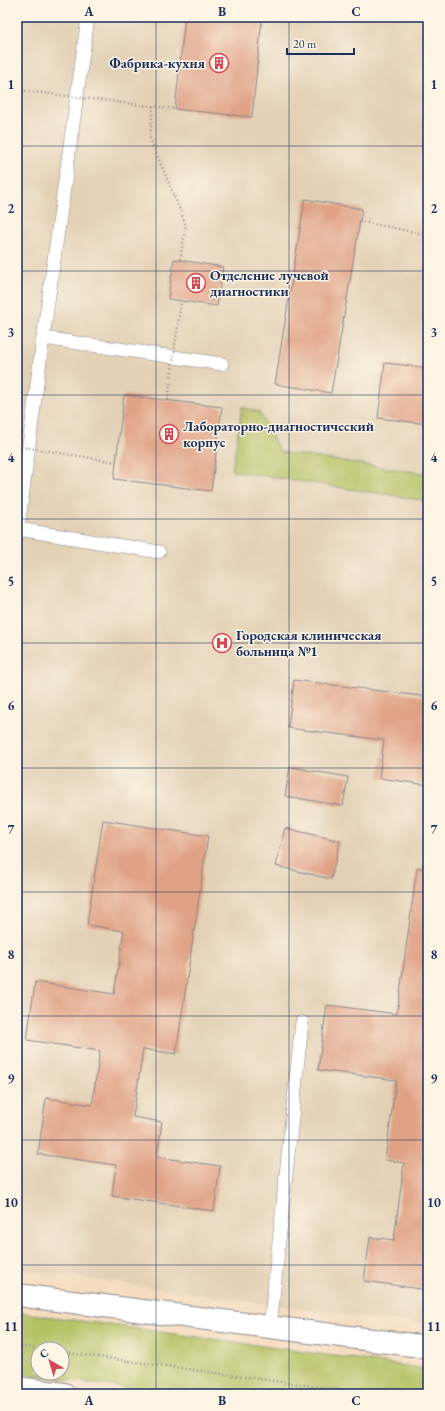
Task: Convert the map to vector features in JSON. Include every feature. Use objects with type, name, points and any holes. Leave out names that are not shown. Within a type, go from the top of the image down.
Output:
[{"type":"street","points":[[17,1295],[428,1347]]},
{"type":"street","points":[[17,1388],[64,1394]]},
{"type":"lane","points":[[88,17],[18,533],[159,552]]},
{"type":"lane","points":[[44,338],[222,364]]},
{"type":"lane","points":[[270,1327],[302,1022]]},
{"type":"path","points":[[17,90],[175,109]]},
{"type":"path","points":[[152,106],[150,138],[186,225],[180,260]]},
{"type":"path","points":[[359,221],[428,235]]},
{"type":"path","points":[[168,400],[181,301]]},
{"type":"path","points":[[17,446],[116,462]]},
{"type":"path","points":[[17,1346],[30,1348]]},
{"type":"path","points":[[70,1353],[371,1394]]},
{"type":"shaded area","name":"Городская клиническая больница №1","points":[[17,17],[428,17],[428,1324],[360,1317],[17,1269]]},
{"type":"green space","points":[[242,407],[259,412],[280,452],[428,474],[428,501],[232,471]]},
{"type":"green space","points":[[17,1312],[428,1369],[428,1394],[170,1394],[70,1380],[70,1341],[30,1341],[30,1375],[17,1373]]},
{"type":"building","name":"Фабрика-кухня","points":[[185,17],[262,17],[252,117],[175,109]]},
{"type":"building","points":[[305,199],[362,209],[331,393],[275,384]]},
{"type":"building","name":"Отделение лучевой диагностики","points":[[174,259],[223,267],[217,306],[168,299]]},
{"type":"building","points":[[385,363],[428,368],[428,424],[378,418]]},
{"type":"building","name":"Лабораторно-диагностический корпус","points":[[124,395],[222,407],[211,491],[114,479]]},
{"type":"building","points":[[294,680],[428,697],[428,785],[379,778],[384,740],[288,728]]},
{"type":"building","points":[[290,767],[348,777],[343,806],[285,796]]},
{"type":"building","points":[[103,820],[208,836],[176,1054],[143,1049],[133,1117],[162,1122],[157,1157],[220,1166],[214,1211],[112,1196],[116,1165],[38,1154],[46,1098],[92,1105],[100,1051],[27,1040],[35,982],[114,994],[124,931],[87,925]]},
{"type":"building","points":[[285,828],[340,841],[331,879],[276,866]]},
{"type":"building","points":[[417,868],[428,869],[428,1290],[364,1281],[370,1237],[394,1240],[404,1163],[385,1160],[396,1080],[318,1070],[327,1005],[397,1014]]},
{"type":"place","name":"Фабрика-кухня","points":[[219,63]]},
{"type":"place","name":"Отделение лучевой диагностики","points":[[196,283]]},
{"type":"place","name":"Лабораторно-диагностический корпус","points":[[169,434]]},
{"type":"place","name":"Городская клиническая больница №1","points":[[222,643]]}]
